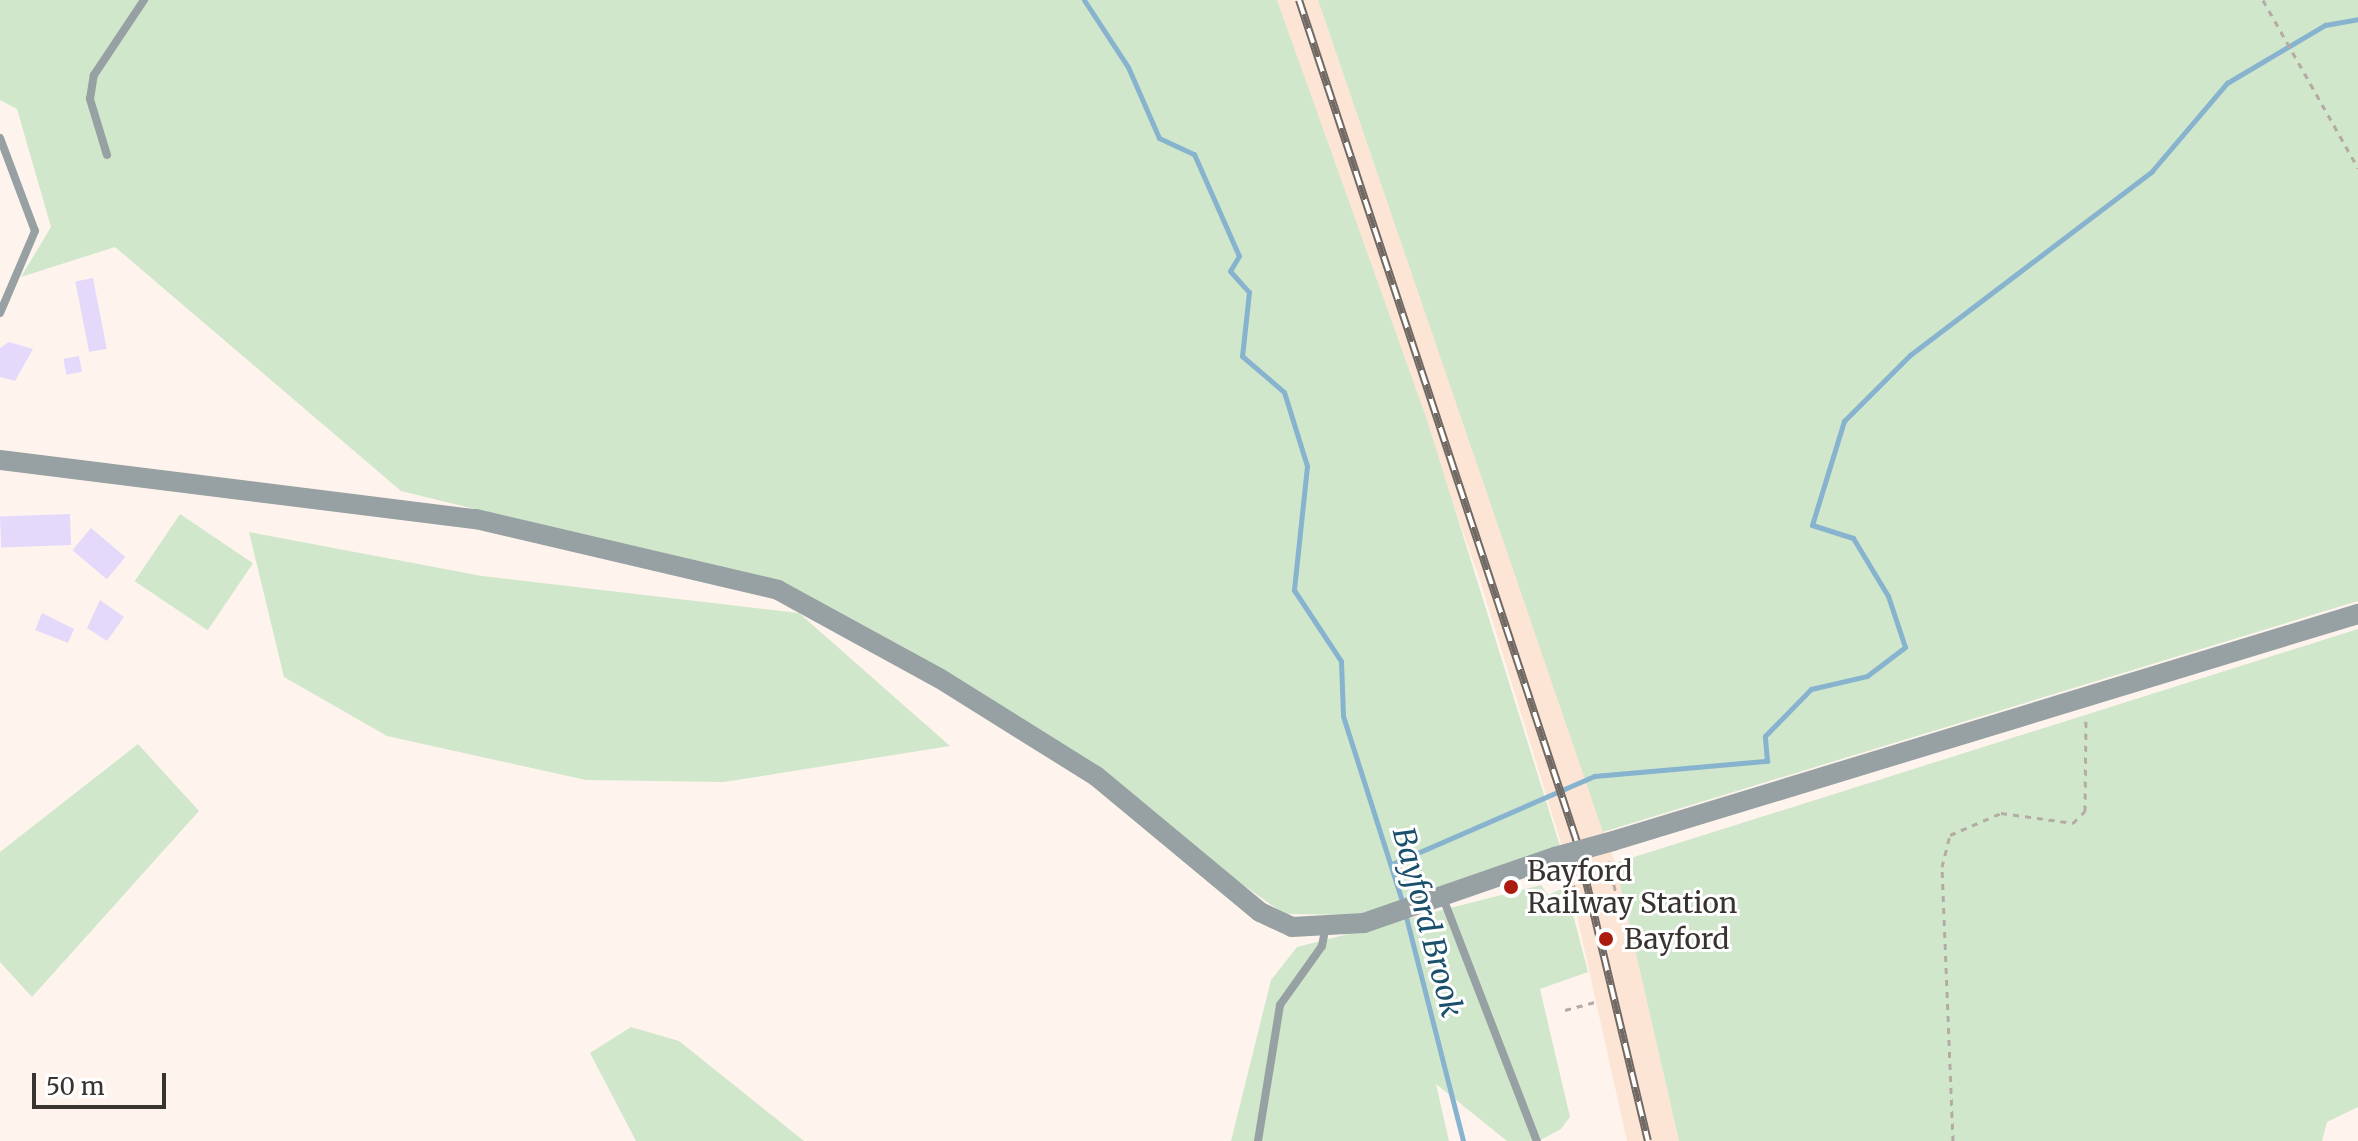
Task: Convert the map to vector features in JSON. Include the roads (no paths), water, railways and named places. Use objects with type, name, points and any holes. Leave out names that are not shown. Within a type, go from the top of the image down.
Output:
[{"type":"street","points":[[0,460],[476,519],[778,590],[939,678],[1096,776],[1260,912],[1292,927],[1325,930],[1610,849],[2358,614]]},
{"type":"lane","points":[[107,155],[90,99],[94,75],[144,0]]},
{"type":"lane","points":[[0,138],[35,231],[0,313]]},
{"type":"lane","points":[[1443,897],[1537,1141]]},
{"type":"lane","points":[[1258,1141],[1280,1005],[1322,946],[1325,930]]},
{"type":"waterway","points":[[1084,0],[1128,67],[1159,138],[1194,154],[1239,256],[1230,271],[1249,292],[1242,356],[1284,392],[1307,466],[1294,590],[1341,661],[1343,716],[1403,904]]},
{"type":"waterway","points":[[1392,864],[1594,776],[1767,761],[1765,736],[1811,689],[1867,676],[1905,647],[1888,596],[1853,538],[1812,525],[1844,421],[1910,355],[2152,171],[2227,83],[2325,25],[2358,19]]},
{"type":"waterway","name":"Bayford Brook","points":[[1405,913],[1463,1141]]},
{"type":"railway","points":[[1299,0],[1576,839],[1648,1141]]},
{"type":"place","name":"Bayford Railway Station","points":[[1511,887]]},
{"type":"place","name":"Bayford","points":[[1606,939]]}]
